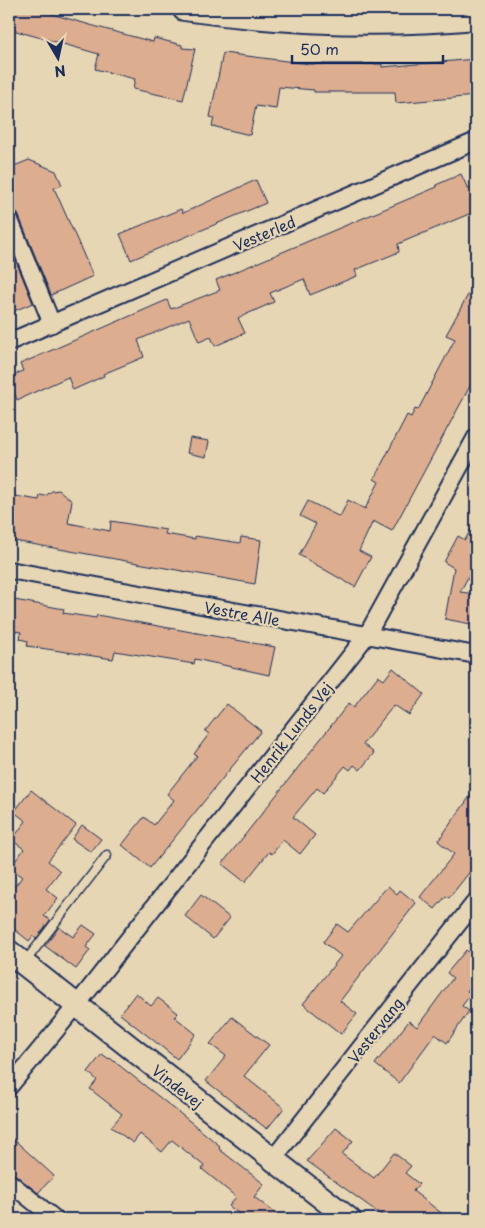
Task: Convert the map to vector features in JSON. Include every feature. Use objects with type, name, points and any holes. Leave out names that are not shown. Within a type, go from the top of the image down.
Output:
[{"type":"street","points":[[184,9],[215,11],[282,21],[343,24],[433,22],[476,18]]},
{"type":"street","name":"Vesterled","points":[[9,342],[476,141]]},
{"type":"street","points":[[9,218],[52,324]]},
{"type":"street","name":"Henrik Lunds Vej","points":[[9,1087],[76,1006],[366,635],[476,437]]},
{"type":"street","name":"Vestre Alle","points":[[9,570],[476,655]]},
{"type":"street","name":"Vestervang","points":[[273,1159],[476,901]]},
{"type":"street","name":"Vindevej","points":[[16,958],[349,1219]]},
{"type":"street","points":[[9,1182],[55,1219]]},
{"type":"lane","points":[[16,958],[107,854]]},
{"type":"building","points":[[12,9],[49,9],[48,13],[101,28],[153,42],[154,38],[182,45],[182,48],[195,49],[183,100],[133,89],[135,79],[95,69],[99,54],[9,29]]},
{"type":"building","points":[[223,53],[310,64],[382,64],[382,67],[476,59],[476,96],[396,103],[395,92],[314,92],[314,90],[279,87],[276,109],[256,106],[250,135],[212,126],[214,118],[210,117]]},
{"type":"building","points":[[29,160],[56,171],[62,185],[54,188],[93,276],[51,295],[18,214],[15,210],[9,208],[9,168]]},
{"type":"building","points":[[461,174],[468,189],[476,186],[476,211],[398,244],[399,252],[355,270],[357,276],[310,295],[304,279],[270,293],[274,302],[238,318],[245,333],[215,346],[211,337],[199,342],[189,318],[138,340],[144,357],[103,374],[104,376],[73,390],[68,377],[17,400],[9,377],[23,371],[20,364],[167,300],[171,309],[220,290],[216,280],[437,187],[436,185]]},
{"type":"building","points":[[256,180],[266,203],[131,260],[120,234],[181,209],[183,213]]},
{"type":"building","points":[[9,244],[33,303],[9,313]]},
{"type":"building","points":[[476,280],[476,375],[392,531],[373,521],[359,551],[371,557],[355,587],[299,555],[316,524],[300,516],[308,501],[340,517],[348,500],[365,509],[379,482],[374,479],[407,415],[411,417],[415,409],[418,410],[455,339],[446,335]]},
{"type":"building","points":[[190,438],[209,441],[206,457],[187,453]]},
{"type":"building","points":[[59,490],[72,501],[68,523],[110,531],[111,521],[166,530],[165,534],[195,539],[195,536],[240,543],[241,537],[261,540],[255,584],[9,540],[9,495],[39,500],[40,495],[45,496],[52,491]]},
{"type":"building","points":[[476,520],[476,562],[460,592],[476,594],[476,625],[445,619],[454,568],[444,562],[458,536],[465,540]]},
{"type":"building","points":[[9,599],[64,609],[63,613],[96,618],[97,615],[275,647],[269,675],[195,659],[194,664],[115,651],[113,659],[27,646],[28,641],[20,639],[21,632],[9,630]]},
{"type":"building","points":[[393,668],[424,694],[409,715],[394,705],[363,744],[374,753],[360,770],[354,765],[350,770],[345,766],[323,793],[317,788],[293,817],[315,835],[300,854],[283,840],[272,854],[269,852],[245,882],[222,864],[349,703],[354,707],[378,676],[384,680]]},
{"type":"building","points":[[227,704],[261,731],[150,868],[122,845],[144,817],[154,825],[174,800],[167,794],[197,756],[194,754],[209,734],[205,731]]},
{"type":"building","points":[[476,788],[476,864],[449,898],[446,896],[435,909],[420,897],[454,854],[438,841]]},
{"type":"building","points":[[31,790],[76,825],[48,861],[60,871],[46,889],[58,898],[44,916],[50,920],[36,939],[33,936],[29,941],[9,925],[9,894],[22,877],[10,868],[24,849],[12,840],[26,821],[14,812]]},
{"type":"building","points":[[82,825],[101,839],[91,852],[72,839]]},
{"type":"building","points":[[388,886],[397,894],[400,890],[416,903],[340,1001],[357,1014],[341,1034],[303,1004],[341,956],[323,942],[337,924],[348,932]]},
{"type":"building","points":[[201,895],[230,918],[213,939],[185,916]]},
{"type":"building","points":[[83,925],[96,934],[86,947],[90,950],[76,969],[45,946],[59,927],[73,937]]},
{"type":"building","points":[[466,950],[476,958],[476,979],[467,991],[471,994],[462,1006],[469,1011],[447,1043],[435,1034],[399,1083],[375,1064],[409,1021],[417,1027],[453,978],[447,973]]},
{"type":"building","points":[[136,993],[151,1006],[158,998],[178,1013],[175,1017],[196,1034],[177,1059],[120,1014]]},
{"type":"building","points":[[232,1017],[269,1045],[244,1076],[284,1108],[267,1129],[206,1081],[226,1056],[210,1044]]},
{"type":"building","points":[[102,1054],[110,1058],[192,1123],[220,1146],[219,1149],[264,1184],[254,1197],[283,1219],[246,1219],[229,1206],[236,1197],[202,1169],[204,1166],[172,1140],[162,1152],[140,1134],[133,1143],[111,1127],[122,1114],[90,1089],[97,1080],[88,1072]]},
{"type":"building","points":[[336,1128],[353,1141],[342,1154],[374,1178],[394,1153],[411,1166],[405,1173],[419,1184],[413,1191],[449,1219],[387,1219],[307,1161]]},
{"type":"building","points":[[9,1135],[54,1176],[38,1193],[9,1170]]}]
